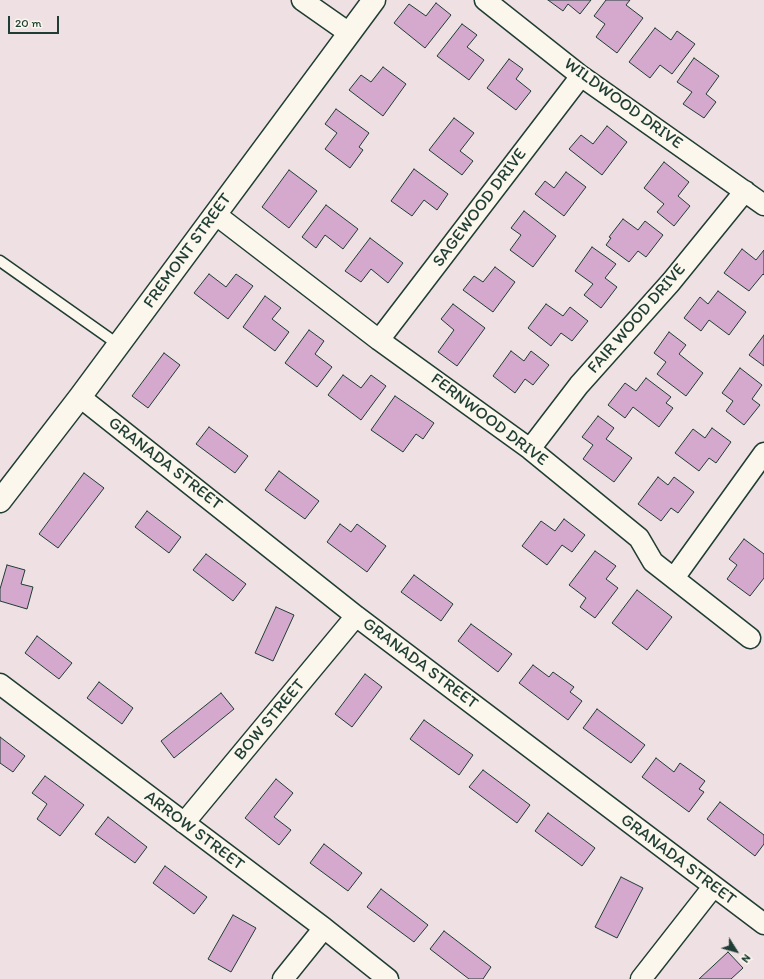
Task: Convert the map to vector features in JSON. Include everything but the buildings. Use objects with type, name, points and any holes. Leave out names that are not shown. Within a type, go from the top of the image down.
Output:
[{"type":"street","points":[[302,0],[349,33]]},
{"type":"street","name":"FREMONT STREET","points":[[0,501],[119,345],[374,0]]},
{"type":"street","name":"WILDWOOD DRIVE","points":[[485,0],[581,76],[764,205]]},
{"type":"street","name":"SAGEWOOD DRIVE","points":[[379,340],[581,76]]},
{"type":"street","name":"FAIR WOOD DRIVE","points":[[530,449],[579,385],[671,282],[745,191]]},
{"type":"street","name":"FERNWOOD DRIVE","points":[[215,214],[379,340],[530,449],[640,538],[653,562],[750,638]]},
{"type":"street","name":"GRANADA STREET","points":[[80,397],[356,616],[764,924]]},
{"type":"street","points":[[674,578],[764,453]]},
{"type":"street","name":"BOW STREET","points":[[184,824],[356,616]]},
{"type":"street","name":"ARROW STREET","points":[[0,684],[324,928],[388,979]]},
{"type":"street","points":[[642,979],[714,887]]},
{"type":"street","points":[[283,979],[324,928]]},
{"type":"lane","points":[[0,261],[119,345]]}]
